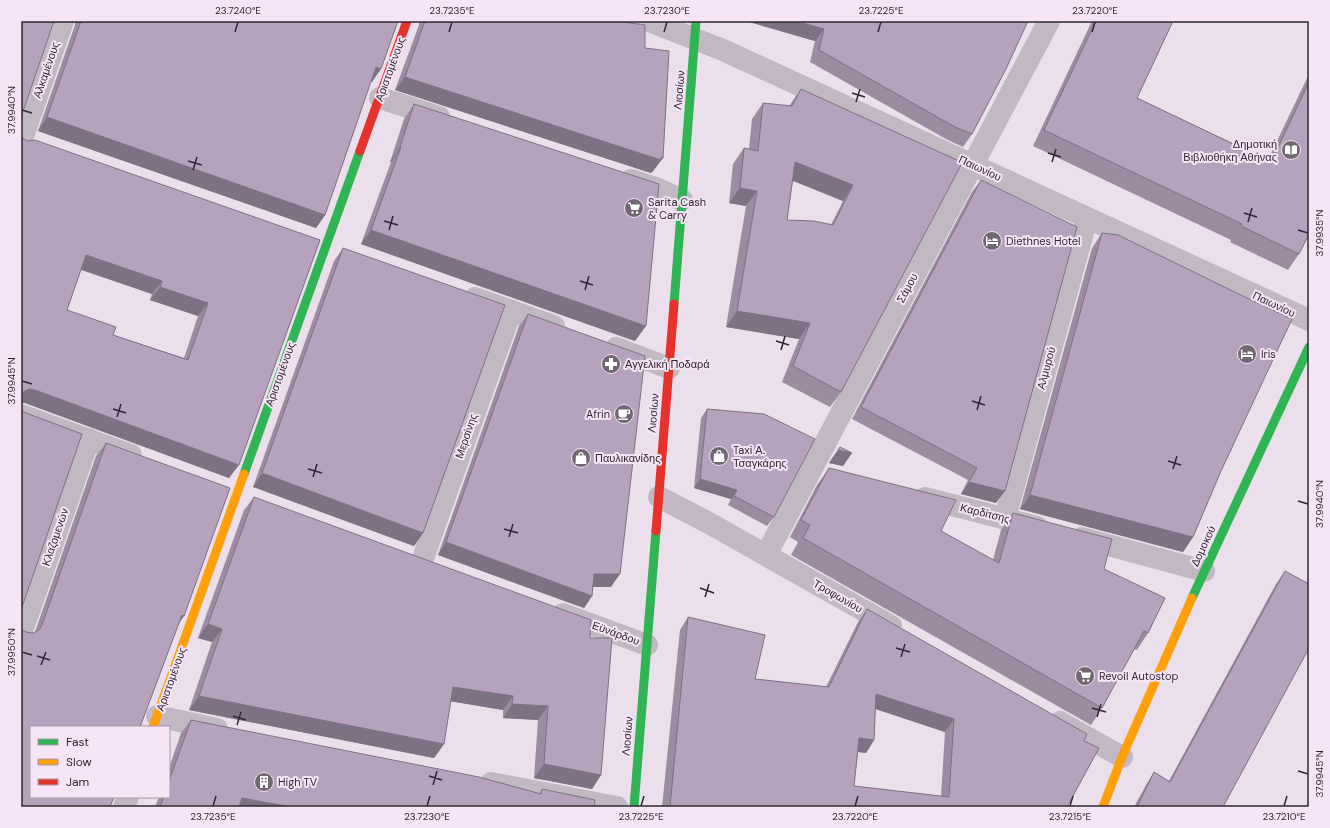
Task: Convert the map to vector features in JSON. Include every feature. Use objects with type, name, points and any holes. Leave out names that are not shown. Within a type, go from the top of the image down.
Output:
[{"type":"main road","name":"Αριστομένους","points":[[155,722],[246,497],[326,246],[407,21]]},
{"type":"main road","name":"Λιοσίων","points":[[634,807],[696,30]]},
{"type":"main road","name":"Δομοκού","points":[[1103,807],[1122,757],[1204,571],[1309,348]]},
{"type":"main road","name":"Δομοκού","points":[[1101,788],[1122,757]]},
{"type":"street","name":"Αλκαμένους","points":[[21,139],[63,21]]},
{"type":"street","name":"Παιωνίου","points":[[649,21],[696,30],[730,53],[1309,320]]},
{"type":"street","name":"Σάμου","points":[[766,555],[820,473],[972,165],[1049,21]]},
{"type":"street","points":[[380,98],[454,122]]},
{"type":"street","points":[[21,139],[44,146]]},
{"type":"street","points":[[611,174],[656,188],[682,200]]},
{"type":"street","name":"Αλμυρού","points":[[1005,518],[1087,218]]},
{"type":"street","points":[[459,292],[569,331]]},
{"type":"street","name":"Μερσίνης","points":[[400,553],[430,564],[511,311]]},
{"type":"street","points":[[599,341],[669,368]]},
{"type":"street","points":[[21,415],[148,461]]},
{"type":"street","name":"Κλαζομενών","points":[[21,634],[26,601],[89,439]]},
{"type":"street","points":[[215,486],[246,497]]},
{"type":"street","name":"Καρδίτσης","points":[[905,494],[1005,518],[1204,571]]},
{"type":"street","name":"Τροφωνίου","points":[[659,497],[766,555],[911,637]]},
{"type":"street","name":"Εϋνάρδου","points":[[542,606],[647,645]]},
{"type":"street","points":[[1041,711],[1122,757]]},
{"type":"street","points":[[155,722],[236,733]]},
{"type":"street","points":[[471,779],[617,807]]},
{"type":"building","points":[[21,21],[54,21],[21,117]]},
{"type":"building","points":[[81,21],[398,21],[381,69],[376,67],[325,215],[47,117]]},
{"type":"building","points":[[425,21],[617,21],[645,25],[645,48],[669,51],[663,158],[661,157],[661,160],[405,77]]},
{"type":"building","points":[[796,21],[1028,21],[1006,69],[972,134],[955,127],[819,50],[824,29]]},
{"type":"building","points":[[1096,21],[1173,21],[1137,98],[1271,162],[1309,82],[1309,234],[1299,254],[1241,226],[1242,224],[1044,130]]},
{"type":"building","points":[[801,89],[959,161],[957,163],[961,165],[841,392],[793,366],[810,323],[737,311],[757,191],[740,188],[744,148],[758,151],[763,103],[792,106]],"holes":[[[795,162],[853,185],[833,225],[814,221],[787,220]]]},
{"type":"building","points":[[414,104],[659,184],[646,326],[371,230],[401,147]]},
{"type":"building","points":[[21,137],[27,141],[35,140],[320,240],[239,465],[35,390],[29,389],[21,394]],"holes":[[[86,255],[162,281],[160,287],[208,303],[188,360],[113,335],[116,327],[67,310]]]},
{"type":"building","points":[[981,180],[1077,227],[1005,491],[969,482],[977,468],[861,407]]},
{"type":"building","points":[[1102,233],[1118,235],[1292,319],[1221,471],[1193,537],[1030,495]]},
{"type":"building","points":[[343,248],[505,305],[423,533],[262,473]]},
{"type":"building","points":[[528,314],[645,356],[620,574],[594,574],[592,596],[446,542]]},
{"type":"building","points":[[707,409],[764,414],[815,439],[774,517],[734,496],[737,490],[700,479]]},
{"type":"building","points":[[21,410],[82,434],[21,610]]},
{"type":"building","points":[[106,443],[230,488],[184,616],[182,615],[140,726],[30,726],[30,798],[114,798],[110,807],[21,807],[21,629],[26,632],[33,633],[39,630]]},
{"type":"building","points":[[840,447],[852,453],[838,450]]},
{"type":"building","points":[[829,468],[956,500],[941,531],[999,563],[1013,513],[1112,539],[1104,569],[1165,598],[1148,633],[1144,631],[1102,708],[803,538],[810,525],[801,520]]},
{"type":"building","points":[[254,497],[591,620],[590,638],[612,638],[601,775],[544,764],[548,706],[512,704],[513,696],[453,687],[444,744],[199,696],[222,629],[208,624]]},
{"type":"building","points":[[1285,571],[1309,584],[1309,648],[1223,807],[1137,807],[1154,772],[1170,782]]},
{"type":"building","points":[[867,609],[1087,734],[1084,741],[1099,748],[1067,807],[670,807],[688,617],[765,635],[755,679],[829,687]],"holes":[[[876,694],[954,719],[949,797],[854,786],[859,738],[874,740]]]},
{"type":"building","points":[[191,720],[479,777],[541,794],[542,789],[595,800],[594,807],[291,807],[242,798],[239,807],[160,807],[164,798],[170,798],[170,778]]},
{"type":"traffic: fast","points":[[674,304],[696,21]]},
{"type":"traffic: fast","points":[[244,474],[360,151]]},
{"type":"traffic: fast","points":[[1192,598],[1309,347]]},
{"type":"traffic: fast","points":[[634,807],[656,531]]},
{"type":"traffic: slow","points":[[153,726],[244,474]]},
{"type":"traffic: slow","points":[[1103,807],[1122,757],[1192,598]]},
{"type":"traffic: jam","points":[[360,151],[407,21]]},
{"type":"traffic: jam","points":[[656,531],[674,304]]},
{"type":"place","name":"Δημοτική Βιβλιοθήκη Αθήνας","points":[[1291,150]]},
{"type":"place","name":"Sarita Cash & Carry","points":[[634,208]]},
{"type":"place","name":"Diethnes Hotel","points":[[992,241]]},
{"type":"place","name":"Iris","points":[[1247,354]]},
{"type":"place","name":"Αγγελική Ποδαρά","points":[[611,364]]},
{"type":"place","name":"Afrin","points":[[624,414]]},
{"type":"place","name":"Taxi Α. Τσαγκάρης","points":[[719,456]]},
{"type":"place","name":"Παυλικανίδης","points":[[581,458]]},
{"type":"place","name":"Revoil Autostop","points":[[1085,676]]},
{"type":"place","name":"High TV","points":[[264,782]]}]
